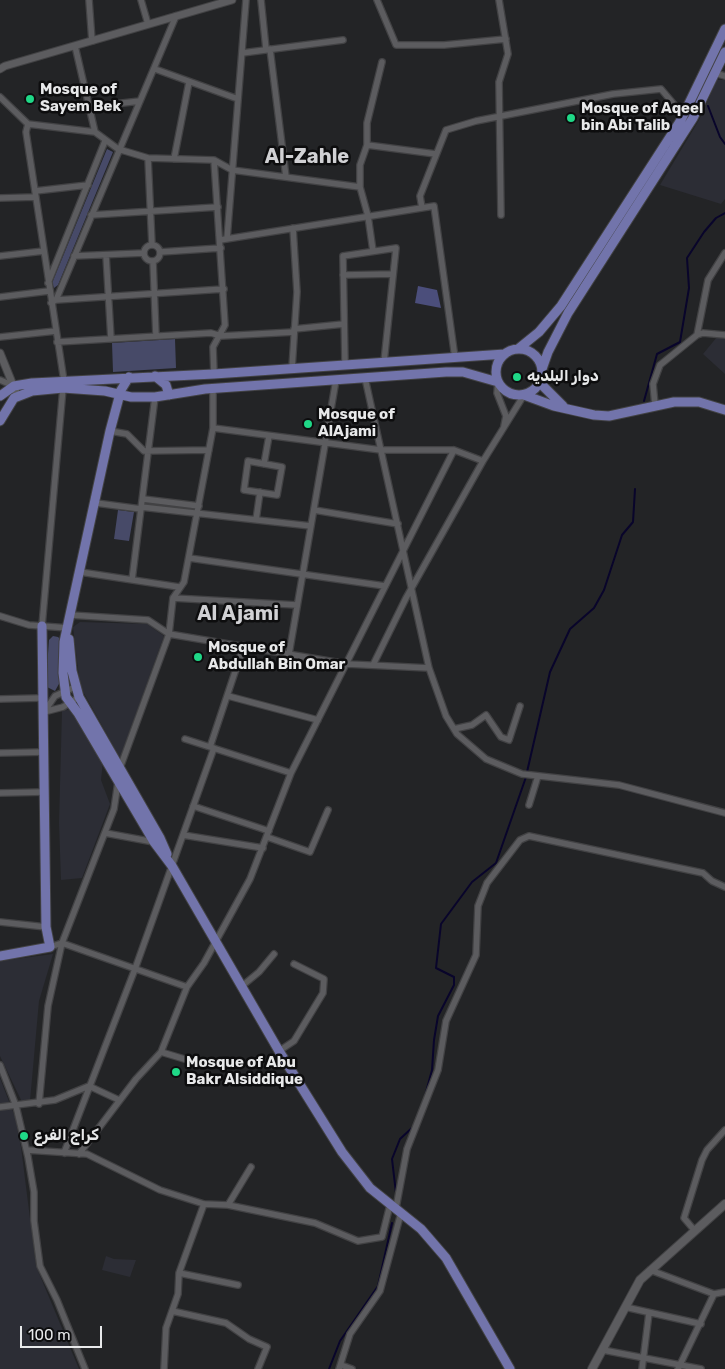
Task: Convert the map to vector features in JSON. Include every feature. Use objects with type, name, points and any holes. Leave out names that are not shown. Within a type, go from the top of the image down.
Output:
[{"type":"main road","points":[[0,421],[17,396],[64,385],[129,377],[214,374],[455,358],[505,354],[518,349],[539,332],[562,306],[683,115],[725,29]]},
{"type":"main road","points":[[524,395],[540,383],[542,369],[548,352],[568,313],[693,118],[725,52]]},
{"type":"main road","points":[[518,349],[534,354],[542,369]]},
{"type":"main road","points":[[498,382],[497,367],[505,354]]},
{"type":"main road","points":[[309,382],[316,371],[327,366]]},
{"type":"main road","points":[[0,396],[14,386],[64,385],[120,395],[155,397],[213,388],[463,372],[498,382],[509,393],[524,395],[554,406],[563,406],[594,415],[609,416],[655,405],[699,402],[725,410]]},
{"type":"main road","points":[[155,376],[166,384],[169,395]]},
{"type":"main road","points":[[129,377],[120,395],[110,431],[96,503],[70,615],[64,650],[65,691],[70,703],[78,713],[154,842],[172,866],[280,1051],[359,1176],[421,1229],[446,1258],[510,1369]]},
{"type":"main road","points":[[540,383],[563,406]]},
{"type":"main road","points":[[0,956],[50,947],[46,926],[42,626]]},
{"type":"main road","points":[[68,628],[75,687],[79,697],[160,838],[172,866]]},
{"type":"main road","points":[[592,1369],[640,1280],[725,1204]]},
{"type":"street","points":[[88,0],[92,41]]},
{"type":"street","points":[[141,0],[148,24]]},
{"type":"street","points":[[0,69],[176,16],[208,3],[232,0]]},
{"type":"street","points":[[227,239],[246,0]]},
{"type":"street","points":[[261,0],[286,177]]},
{"type":"street","points":[[377,0],[396,45],[444,45],[506,38]]},
{"type":"street","points":[[500,0],[508,54],[499,82],[498,116],[501,215]]},
{"type":"street","points":[[54,302],[176,16]]},
{"type":"street","points":[[242,53],[343,40]]},
{"type":"street","points":[[75,46],[95,132]]},
{"type":"street","points":[[373,251],[368,216],[360,187],[360,165],[367,145],[368,123],[382,62]]},
{"type":"street","points":[[155,69],[238,99]]},
{"type":"street","points":[[715,72],[725,76]]},
{"type":"street","points":[[174,159],[189,82]]},
{"type":"street","points":[[422,208],[420,196],[446,130],[498,116],[613,94],[661,89],[683,115]]},
{"type":"street","points":[[0,97],[28,124],[95,132],[118,149],[148,158],[214,160],[232,170],[360,187]]},
{"type":"street","points":[[89,107],[140,102]]},
{"type":"street","points":[[28,124],[26,132],[49,291],[54,302],[57,342],[64,385],[42,626]]},
{"type":"street","points":[[48,283],[106,141]]},
{"type":"street","points":[[367,145],[436,154]]},
{"type":"street","points":[[148,158],[152,245]]},
{"type":"street","points":[[214,160],[225,325],[221,336],[213,347],[214,374]]},
{"type":"street","points":[[0,198],[88,185]]},
{"type":"street","points":[[220,240],[434,206],[455,358]]},
{"type":"street","points":[[91,215],[218,207]]},
{"type":"street","points":[[292,368],[297,292],[293,228]]},
{"type":"street","points":[[152,261],[146,259],[144,253],[146,247],[152,245],[157,247],[160,252]]},
{"type":"street","points":[[160,252],[221,248]]},
{"type":"street","points":[[345,364],[343,256],[396,248],[384,362]]},
{"type":"street","points":[[0,256],[44,251]]},
{"type":"street","points":[[152,261],[159,256],[160,252]]},
{"type":"street","points":[[74,256],[144,253]]},
{"type":"street","points":[[697,335],[708,280],[725,253]]},
{"type":"street","points":[[106,255],[112,339]]},
{"type":"street","points":[[152,261],[156,336]]},
{"type":"street","points":[[343,275],[393,274]]},
{"type":"street","points":[[54,302],[224,289]]},
{"type":"street","points":[[0,297],[49,291]]},
{"type":"street","points":[[57,342],[211,333],[221,336],[344,324]]},
{"type":"street","points":[[0,337],[56,332]]},
{"type":"street","points":[[655,405],[653,384],[660,365],[697,335],[703,333],[725,335]]},
{"type":"street","points":[[0,353],[17,396]]},
{"type":"street","points":[[365,378],[429,668],[446,716],[454,729],[470,747],[486,759],[522,774],[619,785],[725,813]]},
{"type":"street","points":[[0,380],[14,386]]},
{"type":"street","points":[[289,654],[336,380]]},
{"type":"street","points":[[498,382],[498,393],[506,416],[504,429]]},
{"type":"street","points":[[38,1104],[48,1006],[62,942],[114,809],[120,768],[169,634],[173,598],[184,582],[213,428],[213,388]]},
{"type":"street","points":[[372,666],[412,587],[483,461],[524,395]]},
{"type":"street","points":[[132,580],[155,397]]},
{"type":"street","points":[[213,428],[381,450],[454,450],[483,461]]},
{"type":"street","points":[[110,431],[127,434],[140,449],[149,451],[209,450]]},
{"type":"street","points":[[264,464],[269,436]]},
{"type":"street","points":[[79,1154],[119,1100],[161,1052],[187,987],[204,963],[250,879],[291,773],[454,450]]},
{"type":"street","points":[[248,461],[282,467],[277,495],[260,492],[244,490],[248,461]]},
{"type":"street","points":[[256,520],[260,492]]},
{"type":"street","points":[[142,499],[199,506]]},
{"type":"street","points":[[96,503],[311,526]]},
{"type":"street","points":[[314,510],[398,524]]},
{"type":"street","points":[[189,558],[385,586]]},
{"type":"street","points":[[80,572],[179,587]]},
{"type":"street","points":[[173,598],[297,605]]},
{"type":"street","points":[[70,615],[148,620],[169,634],[244,645],[347,664],[429,668]]},
{"type":"street","points":[[0,616],[29,626],[68,628]]},
{"type":"street","points":[[64,1153],[135,969],[183,835],[244,645]]},
{"type":"street","points":[[44,712],[56,696],[75,687]]},
{"type":"street","points":[[228,696],[318,720]]},
{"type":"street","points":[[44,712],[63,707],[79,697]]},
{"type":"street","points":[[0,699],[42,698]]},
{"type":"street","points":[[454,729],[472,725],[486,715],[501,737],[509,740],[520,706]]},
{"type":"street","points":[[185,739],[291,773]]},
{"type":"street","points":[[0,753],[45,752]]},
{"type":"street","points":[[529,805],[538,776]]},
{"type":"street","points":[[0,794],[45,792]]},
{"type":"street","points":[[193,806],[310,852],[328,810]]},
{"type":"street","points":[[105,833],[154,842]]},
{"type":"street","points":[[352,1369],[340,1367],[350,1334],[380,1291],[407,1149],[438,1070],[446,1021],[476,955],[478,906],[487,883],[523,834],[703,873],[712,881],[725,886]]},
{"type":"street","points":[[183,835],[263,848]]},
{"type":"street","points":[[0,922],[46,926]]},
{"type":"street","points":[[50,947],[62,942],[187,987]]},
{"type":"street","points":[[242,986],[259,972],[274,954]]},
{"type":"street","points":[[280,1051],[294,1041],[323,993],[324,979],[294,964]]},
{"type":"street","points":[[161,1052],[191,1061]]},
{"type":"street","points":[[0,1065],[16,1106],[27,1150],[34,1192],[34,1220],[40,1266],[57,1300],[85,1369]]},
{"type":"street","points":[[0,1107],[38,1104],[55,1100],[89,1086],[119,1100]]},
{"type":"street","points":[[695,1230],[684,1218],[704,1155],[725,1130]]},
{"type":"street","points":[[27,1150],[87,1154],[160,1190],[204,1204],[228,1205],[315,1223],[338,1231],[351,1239],[364,1241],[379,1238],[384,1234],[396,1209]]},
{"type":"street","points":[[228,1205],[251,1168]]},
{"type":"street","points":[[164,1369],[166,1328],[178,1294],[179,1273],[204,1204]]},
{"type":"street","points":[[650,1270],[714,1294],[725,1292]]},
{"type":"street","points":[[179,1273],[238,1285]]},
{"type":"street","points":[[679,1367],[714,1294]]},
{"type":"street","points":[[625,1307],[701,1324]]},
{"type":"street","points":[[172,1311],[226,1323],[249,1339],[267,1347],[258,1369]]},
{"type":"street","points":[[642,1369],[645,1358],[649,1313]]},
{"type":"street","points":[[603,1350],[679,1367],[701,1369]]},
{"type":"shaded area","points":[[717,80],[725,80],[725,199],[721,204],[660,185],[699,120]]},
{"type":"shaded area","points":[[107,149],[113,152],[58,285],[54,288],[52,283]]},
{"type":"shaded area","points":[[418,286],[437,290],[441,308],[415,303]]},
{"type":"shaded area","points":[[717,337],[725,339],[725,374],[703,354]]},
{"type":"shaded area","points":[[175,339],[176,368],[113,372],[112,343]]},
{"type":"shaded area","points":[[118,510],[134,512],[129,541],[114,539]]},
{"type":"shaded area","points":[[80,622],[147,624],[164,636],[120,758],[80,686],[73,627]]},
{"type":"shaded area","points":[[53,636],[61,640],[60,682],[55,691],[47,687],[46,681],[49,640]]},
{"type":"shaded area","points":[[72,709],[103,761],[101,780],[110,804],[82,878],[61,880],[59,823],[62,711]]},
{"type":"shaded area","points":[[53,954],[39,1001],[30,1101],[22,1102],[0,1056],[0,961]]},
{"type":"shaded area","points":[[0,1078],[15,1117],[21,1147],[36,1266],[79,1369],[0,1369]]},
{"type":"shaded area","points":[[106,1256],[114,1259],[136,1260],[130,1277],[102,1270]]},
{"type":"waterway","points":[[708,106],[720,137],[725,144]]},
{"type":"waterway","points":[[644,401],[657,354],[680,342],[689,288],[687,258],[704,232],[716,218],[725,213]]},
{"type":"waterway","points":[[527,772],[550,672],[570,629],[594,608],[604,590],[622,535],[633,522],[635,489]]},
{"type":"waterway","points":[[425,1096],[432,1070],[438,1016],[454,985],[454,977],[436,968],[441,924],[472,882],[496,863],[526,777]]},
{"type":"waterway","points":[[396,1193],[392,1159],[400,1139],[414,1126]]},
{"type":"waterway","points":[[329,1369],[340,1341],[378,1286],[392,1223]]},
{"type":"place","name":"Mosque of Sayem Bek","points":[[30,99]]},
{"type":"place","name":"Mosque of Aqeel bin Abi Talib","points":[[571,118]]},
{"type":"place","name":"دوار البلديه","points":[[517,377]]},
{"type":"place","name":"Mosque of AlAjami","points":[[308,424]]},
{"type":"place","name":"Mosque of Abdullah Bin Omar","points":[[198,657]]},
{"type":"place","name":"Mosque of Abu Bakr Alsiddique","points":[[176,1072]]},
{"type":"place","name":"كراج الفرع","points":[[24,1136]]},
{"type":"district","name":"Al-Zahle","points":[[307,157]]},
{"type":"district","name":"Al Ajami","points":[[238,614]]}]
